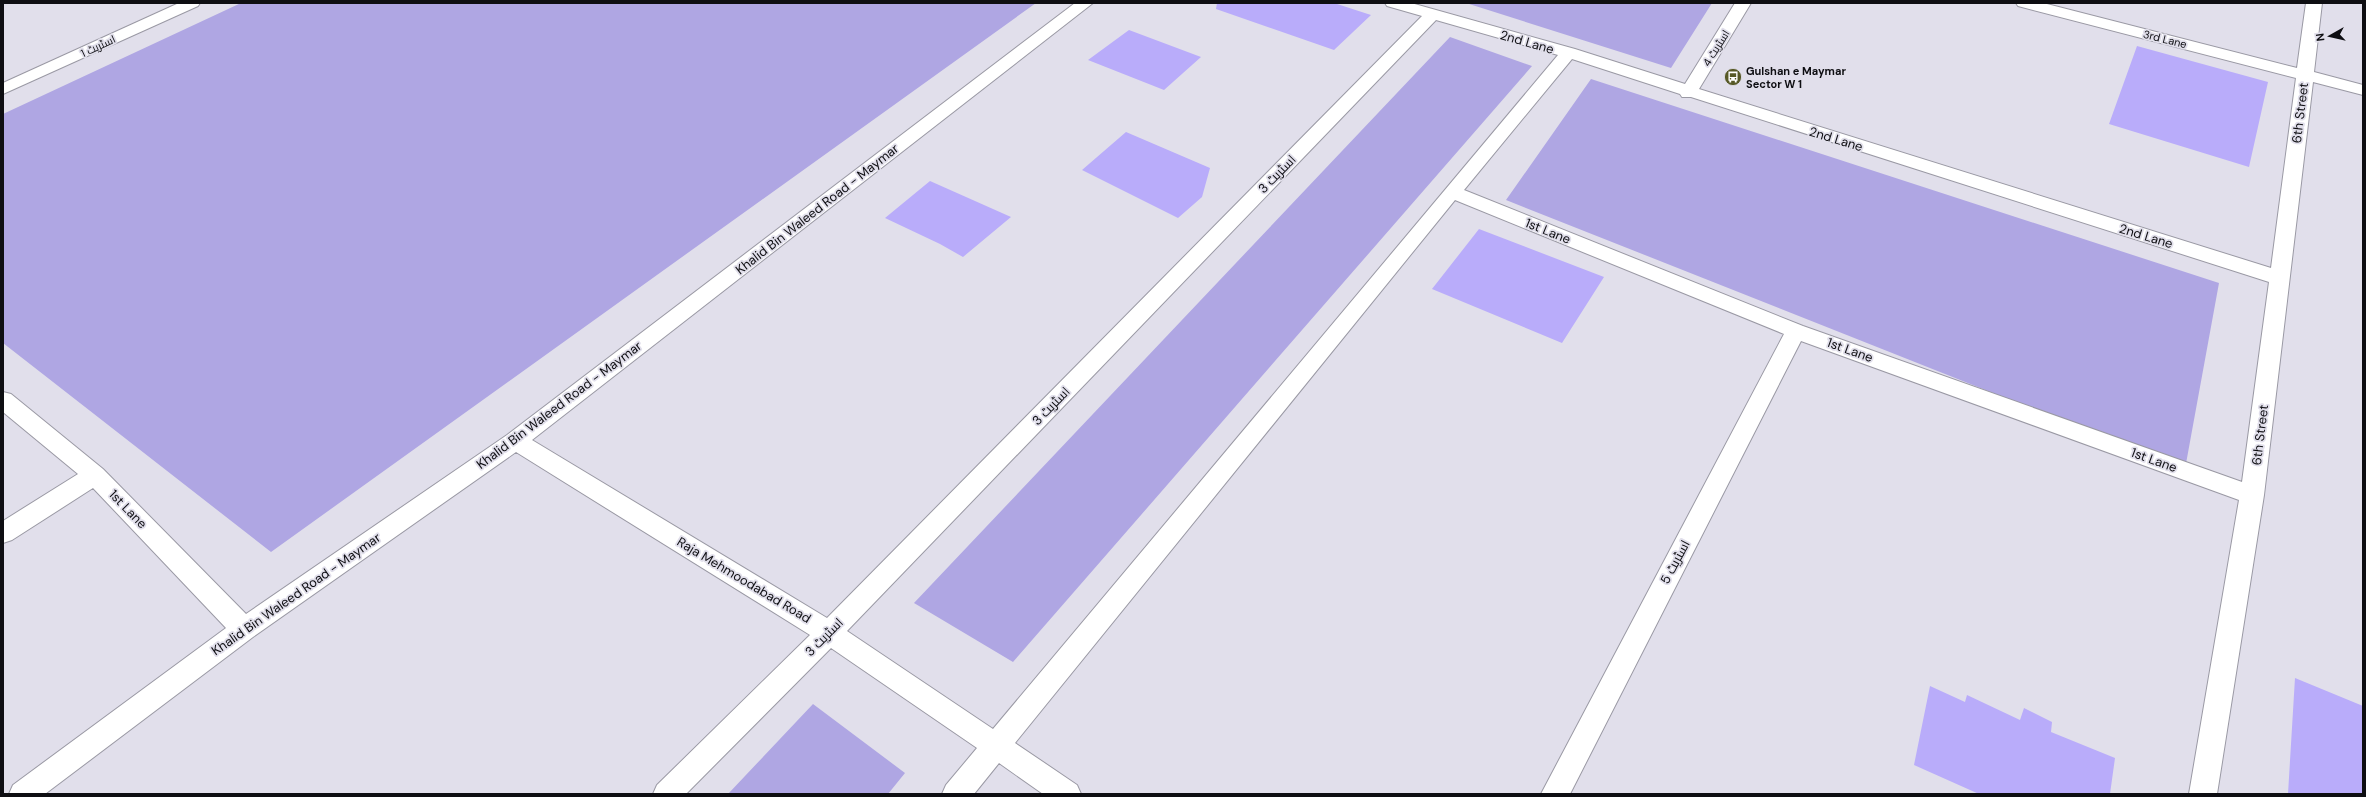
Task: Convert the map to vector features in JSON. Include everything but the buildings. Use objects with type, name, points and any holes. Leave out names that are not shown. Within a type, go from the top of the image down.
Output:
[{"type":"street","name":"اسٹریٹ 1","points":[[3,89],[192,3]]},
{"type":"street","name":"Khalid Bin Waleed Road - Maymar","points":[[23,794],[244,629],[515,441],[1085,3]]},
{"type":"street","name":"2nd Lane","points":[[1393,3],[1569,53],[1688,92],[2279,278]]},
{"type":"street","name":"اسٹریٹ 4","points":[[1688,92],[1743,3]]},
{"type":"street","name":"3rd Lane","points":[[2024,3],[2363,90]]},
{"type":"street","name":"6th Street","points":[[2203,794],[2252,495],[2314,3]]},
{"type":"street","name":"اسٹریٹ 3","points":[[667,794],[829,632],[1432,15]]},
{"type":"street","points":[[956,794],[1452,192],[1569,53]]},
{"type":"street","name":"1st Lane","points":[[1452,192],[1796,330],[2252,495]]},
{"type":"street","name":"اسٹریٹ 5","points":[[1554,794],[1796,330]]},
{"type":"street","name":"1st Lane","points":[[3,400],[95,475],[244,629]]},
{"type":"street","name":"Raja Mehmoodabad Road","points":[[515,441],[829,632],[1067,794]]},
{"type":"street","points":[[3,533],[95,475]]},
{"type":"shaded area","points":[[241,3],[1036,3],[271,552],[3,343],[3,114]]},
{"type":"shaded area","points":[[1466,3],[1712,3],[1671,68]]},
{"type":"shaded area","points":[[1450,37],[1532,66],[1013,662],[914,603]]},
{"type":"shaded area","points":[[1591,79],[2219,283],[2185,469],[1506,200]]},
{"type":"shaded area","points":[[813,704],[905,773],[888,794],[728,794]]},
{"type":"place","name":"Gulshan e Maymar Sector W 1","points":[[1733,77]]}]
